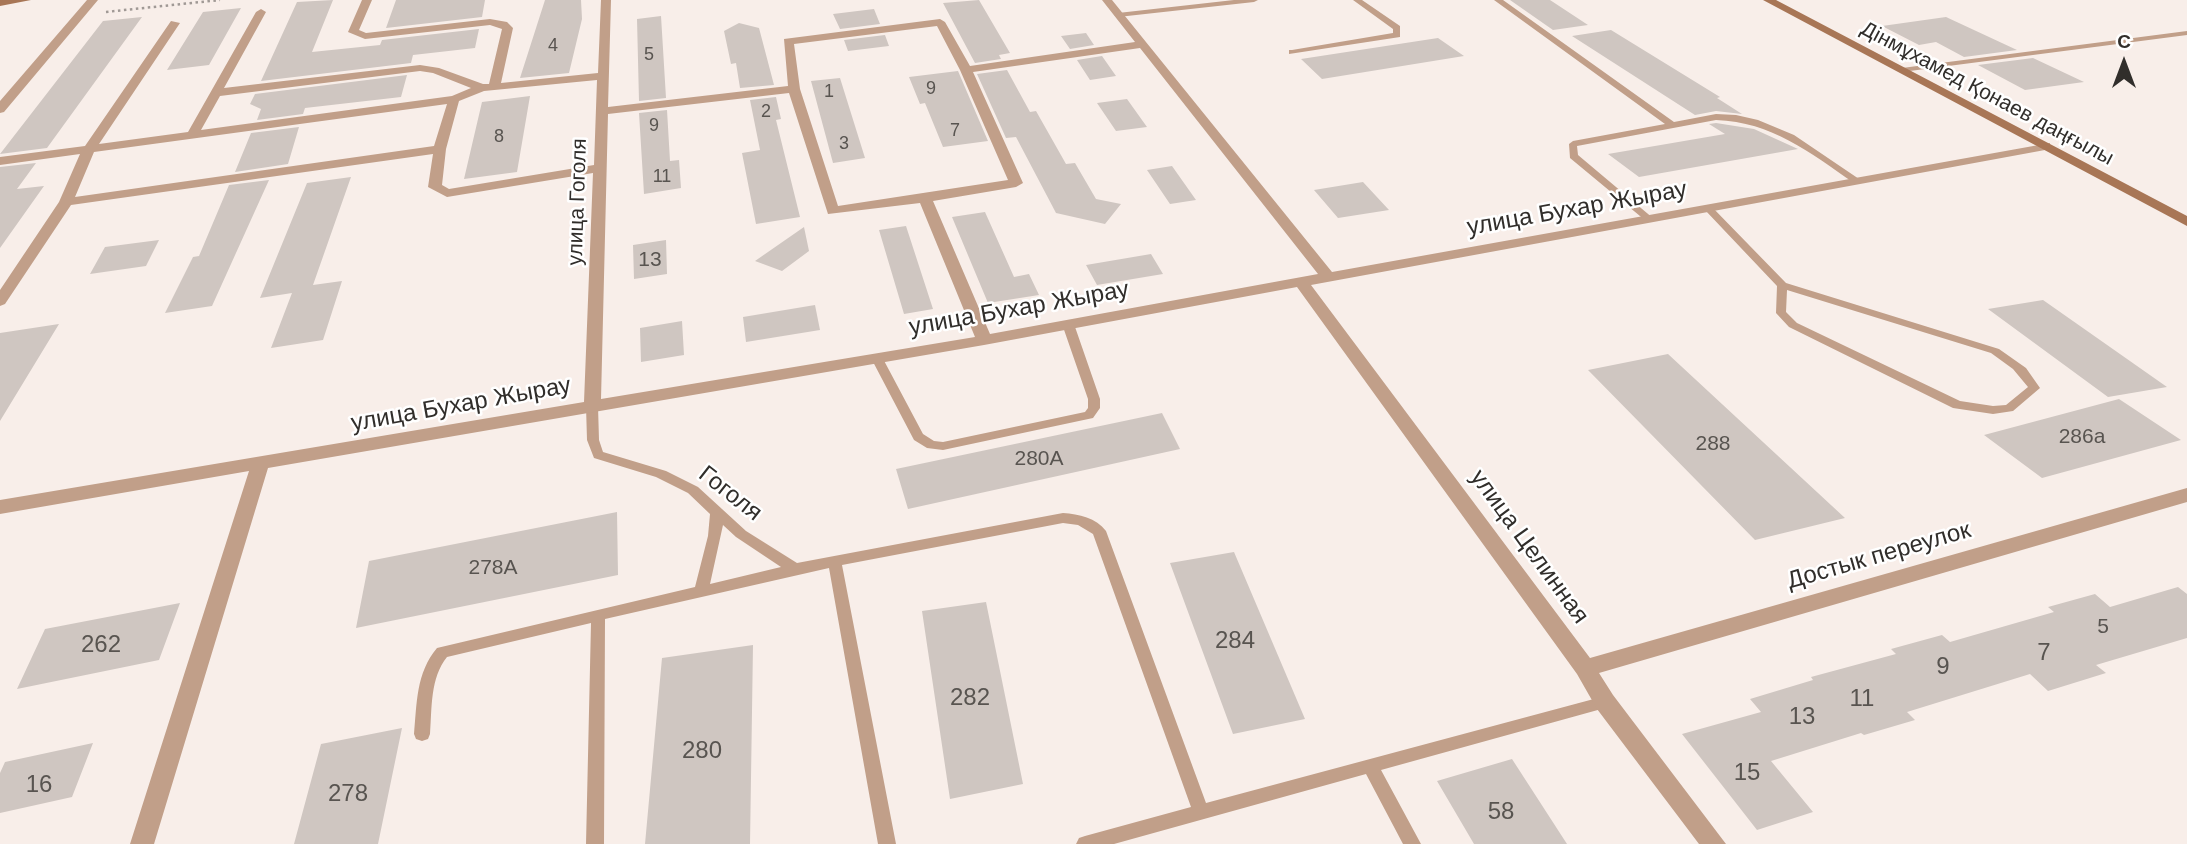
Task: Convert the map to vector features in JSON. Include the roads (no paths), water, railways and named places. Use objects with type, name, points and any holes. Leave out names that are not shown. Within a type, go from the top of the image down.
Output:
[{"type":"street","points":[[0,3],[26,0]]},
{"type":"street","points":[[0,108],[93,0]]},
{"type":"street","points":[[368,0],[353,32],[376,35],[490,22],[503,24],[508,29],[488,87]]},
{"type":"street","name":"улица Гоголя","points":[[592,406],[606,0]]},
{"type":"street","points":[[1107,0],[1328,277]]},
{"type":"street","name":"Дінмұхамед Қонаев даңғылы","points":[[1768,0],[2187,222]]},
{"type":"street","points":[[192,135],[261,12]]},
{"type":"street","points":[[940,22],[966,70],[1016,183],[833,211],[794,89],[788,41],[940,22]]},
{"type":"street","points":[[3,293],[66,202],[89,149],[175,23]]},
{"type":"street","points":[[966,70],[1141,45]]},
{"type":"street","points":[[216,93],[420,68],[435,70],[488,87]]},
{"type":"street","points":[[0,162],[454,99],[488,87],[602,76]]},
{"type":"street","points":[[603,111],[794,89]]},
{"type":"street","points":[[454,99],[440,149],[435,187],[447,193],[600,168]]},
{"type":"street","name":"улица Бухар Жырау","points":[[0,507],[984,340],[2045,146]]},
{"type":"street","points":[[66,202],[440,149]]},
{"type":"street","points":[[925,198],[984,340]]},
{"type":"street","name":"улица Целинная","points":[[1301,282],[1585,668],[1605,702],[1714,844]]},
{"type":"street","points":[[142,844],[261,462]]},
{"type":"street","name":"Достык переулок","points":[[1585,668],[2187,495]]},
{"type":"lane","points":[[1118,15],[1206,2],[1254,0]]},
{"type":"lane","points":[[1292,52],[1397,35],[1397,28],[1357,0]]},
{"type":"lane","points":[[1497,0],[1671,125]]},
{"type":"lane","points":[[1902,70],[2187,33]]},
{"type":"lane","points":[[1649,219],[1573,156],[1571,147],[1578,141],[1726,117],[1765,124],[1857,181]]},
{"type":"lane","points":[[1708,208],[1782,285],[1995,351],[2015,364],[2028,377],[2034,388],[2009,408],[1993,410],[1957,405],[1793,325],[1781,313],[1782,285]]},
{"type":"lane","points":[[877,358],[918,438],[931,445],[943,446],[1089,415],[1094,408],[1094,399],[1068,324]]},
{"type":"lane","name":"Гоголя","points":[[592,406],[593,440],[598,454],[661,474],[693,490],[741,534],[795,569]]},
{"type":"lane","points":[[701,591],[715,536],[717,513]]},
{"type":"lane","points":[[422,734],[432,661],[442,652],[795,569],[1063,518],[1087,521],[1099,531],[1201,812]]},
{"type":"lane","points":[[835,563],[887,844]]},
{"type":"lane","points":[[595,844],[598,617]]},
{"type":"lane","points":[[1085,844],[1605,702]]},
{"type":"lane","points":[[1370,766],[1412,844]]}]
